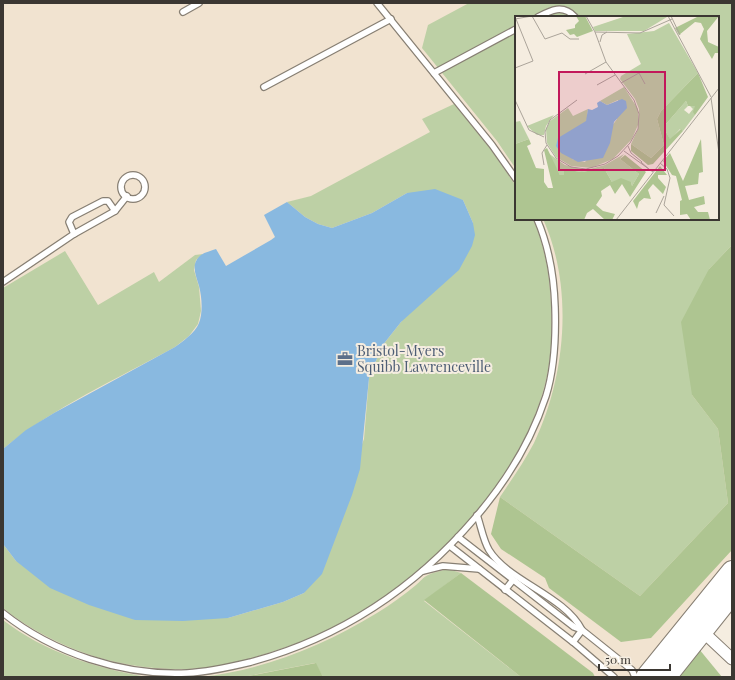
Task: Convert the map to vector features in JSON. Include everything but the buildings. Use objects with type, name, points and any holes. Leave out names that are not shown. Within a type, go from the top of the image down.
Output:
[{"type":"highway","points":[[666,677],[732,571]]},
{"type":"highway","points":[[646,677],[697,626],[732,594]]},
{"type":"street","points":[[697,626],[732,659]]},
{"type":"lane","points":[[183,12],[199,3]]},
{"type":"lane","points":[[377,3],[492,145],[515,178]]},
{"type":"lane","points":[[540,16],[558,8],[566,10],[574,16]]},
{"type":"lane","points":[[264,87],[391,20]]},
{"type":"lane","points":[[434,72],[515,30]]},
{"type":"lane","points":[[132,175],[141,177],[145,186],[143,194],[135,198],[127,196],[122,189],[123,180],[132,175]]},
{"type":"lane","points":[[3,282],[74,234],[115,211],[127,196]]},
{"type":"lane","points":[[74,234],[69,222],[72,217],[102,201],[108,201],[115,211]]},
{"type":"lane","points":[[3,612],[46,641],[86,657],[119,666],[151,672],[187,673],[222,669],[290,650],[320,638],[349,624],[412,581],[450,546],[496,493],[528,440],[546,396],[553,366],[556,335],[554,289],[550,258],[537,220]]},
{"type":"lane","points":[[477,515],[489,549],[496,559],[560,607],[578,623],[582,630]]},
{"type":"lane","points":[[458,537],[574,627],[582,630],[632,670],[634,677]]},
{"type":"lane","points":[[450,546],[573,642],[614,677]]},
{"type":"lane","points":[[422,571],[443,566],[479,569]]},
{"type":"lane","points":[[505,590],[513,580]]},
{"type":"lane","points":[[573,642],[582,630]]},
{"type":"shaded area","name":"Bristol-Myers Squibb Lawrenceville","points":[[3,3],[732,3],[732,245],[709,269],[732,447],[732,557],[638,677],[3,677]]},
{"type":"green space","points":[[469,3],[732,3],[732,245],[709,269],[692,395],[718,429],[728,503],[640,596],[500,497],[534,443],[545,417],[553,390],[559,361],[562,332],[562,302],[559,273],[553,245],[543,220],[719,220],[719,16],[515,16],[515,168],[497,141],[422,48],[428,25]]},
{"type":"green space","points":[[454,104],[489,147],[515,185],[515,220],[533,220],[541,240],[549,284],[552,317],[551,351],[542,395],[529,429],[511,463],[490,494],[466,524],[439,552],[410,578],[348,620],[318,635],[287,647],[246,660],[216,666],[196,669],[162,669],[137,666],[89,655],[44,635],[3,608],[3,544],[16,561],[228,618],[283,602],[304,593],[364,439],[369,378],[382,346],[473,223],[463,200],[407,193],[372,213],[332,228],[318,224],[305,217],[287,202],[311,196],[430,132],[422,119]]},
{"type":"green space","points":[[732,245],[732,550],[651,638],[621,642],[549,588],[545,578],[501,549],[491,534],[500,497],[640,596],[728,503],[718,429],[692,395],[681,322],[709,269]]},
{"type":"green space","points":[[65,251],[98,305],[154,272],[159,282],[195,255],[203,254],[196,260],[194,270],[199,287],[201,311],[198,324],[189,336],[175,347],[109,382],[43,420],[3,449],[3,288]]},
{"type":"green space","points":[[448,569],[461,573],[424,601],[521,677],[323,677],[315,663],[243,677],[201,677],[247,669],[292,655],[314,646],[357,625],[377,613],[402,596],[426,576]]},
{"type":"green space","points":[[461,573],[593,673],[595,677],[521,677],[424,600]]},
{"type":"green space","points":[[3,620],[19,631],[53,650],[109,669],[147,677],[3,677]]},
{"type":"green space","points":[[699,649],[722,677],[677,677]]},
{"type":"green space","points":[[316,663],[323,677],[243,677]]},
{"type":"water","points":[[435,189],[463,200],[473,223],[475,235],[472,246],[459,270],[401,322],[382,346],[369,378],[360,469],[352,495],[322,574],[304,593],[283,602],[228,618],[183,621],[135,620],[89,605],[50,588],[16,561],[3,544],[3,449],[26,430],[54,413],[175,347],[192,333],[199,323],[201,315],[201,295],[195,274],[195,266],[201,255],[216,249],[226,266],[271,240],[275,237],[264,215],[287,202],[305,217],[318,224],[332,228],[372,213],[407,193]]},
{"type":"place","name":"Bristol-Myers Squibb Lawrenceville","points":[[345,359]]}]
